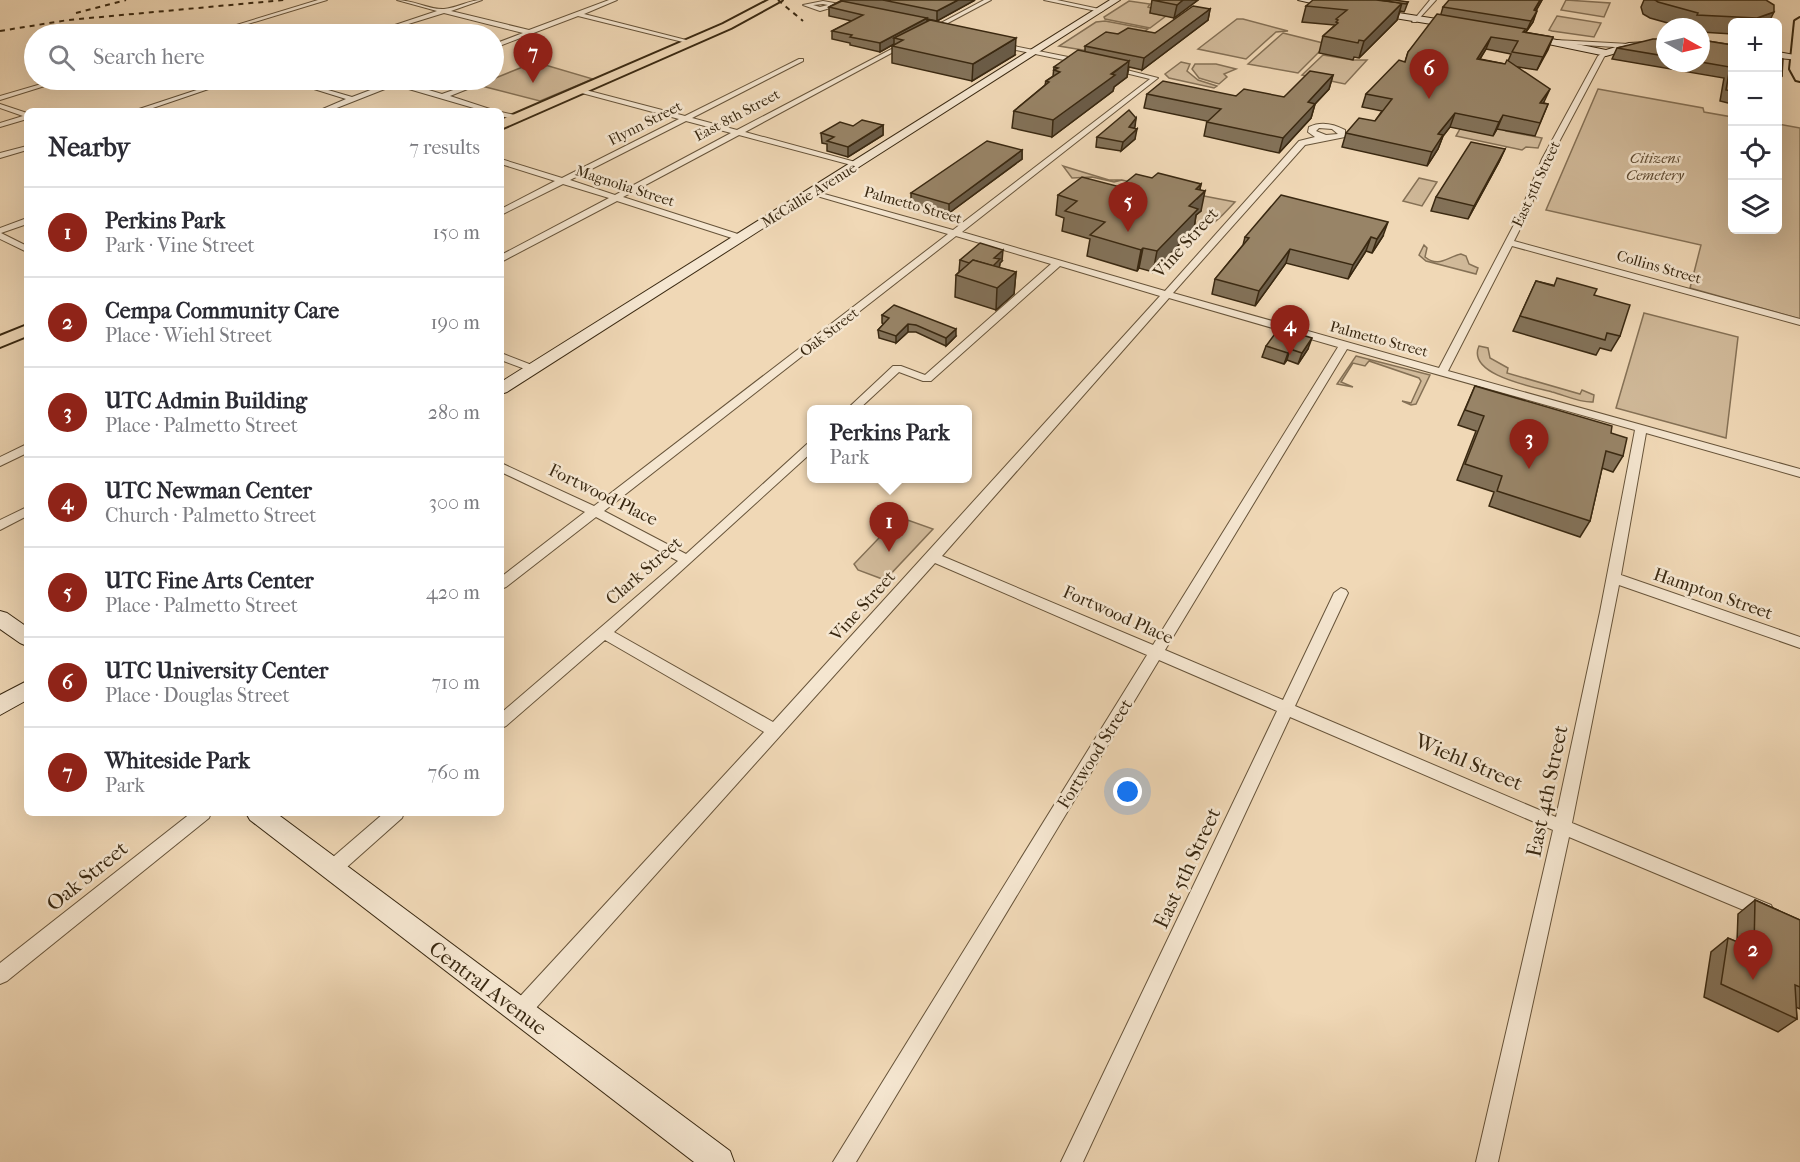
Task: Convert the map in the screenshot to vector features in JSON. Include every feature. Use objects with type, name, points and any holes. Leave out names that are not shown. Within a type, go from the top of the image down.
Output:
[{"type":"main road","points":[[504,124],[691,42],[777,0]]},
{"type":"main road","name":"McCallie Avenue","points":[[504,387],[1116,0]]},
{"type":"main road","points":[[1302,0],[1348,8]]},
{"type":"main road","points":[[1359,9],[1467,27]]},
{"type":"main road","points":[[1800,21],[1799,58],[1796,69],[1800,78]]},
{"type":"main road","points":[[1516,35],[1606,53],[1629,46],[1656,44]]},
{"type":"main road","points":[[1782,56],[1799,58]]},
{"type":"main road","points":[[0,342],[24,331]]},
{"type":"main road","points":[[0,618],[24,636]]},
{"type":"main road","points":[[0,706],[24,691]]},
{"type":"main road","name":"Central Avenue","points":[[262,816],[719,1162]]},
{"type":"street","points":[[244,24],[324,0]]},
{"type":"street","points":[[400,0],[497,24]]},
{"type":"street","points":[[403,24],[479,0]]},
{"type":"street","points":[[504,42],[615,0]]},
{"type":"street","points":[[923,22],[940,29],[988,0]]},
{"type":"street","points":[[1047,0],[1101,10]]},
{"type":"street","points":[[1415,20],[1433,0]]},
{"type":"street","points":[[837,3],[858,8]]},
{"type":"street","points":[[577,14],[691,42]]},
{"type":"street","points":[[504,26],[529,32]]},
{"type":"street","name":"East 8th Street","points":[[504,257],[923,35],[940,29]]},
{"type":"street","points":[[1556,42],[1629,46]]},
{"type":"street","points":[[992,44],[1093,64]]},
{"type":"street","name":"East 5th Street","points":[[1442,372],[1525,210],[1546,159],[1601,56],[1606,53]]},
{"type":"street","name":"Flynn Street","points":[[504,211],[801,60]]},
{"type":"street","name":"Oak Street","points":[[504,582],[1155,78],[1103,67]]},
{"type":"street","points":[[0,98],[27,90]]},
{"type":"street","points":[[146,108],[201,90]]},
{"type":"street","points":[[322,90],[352,99]]},
{"type":"street","points":[[329,108],[376,90]]},
{"type":"street","points":[[426,90],[482,108]]},
{"type":"street","points":[[444,96],[460,90]]},
{"type":"street","name":"Palmetto Street","points":[[581,90],[856,165]]},
{"type":"street","points":[[0,106],[24,115]]},
{"type":"street","points":[[504,115],[516,118]]},
{"type":"street","points":[[0,125],[24,117]]},
{"type":"street","points":[[1302,143],[1342,134],[1329,126],[1312,129],[1314,134],[1324,137]]},
{"type":"street","name":"Vine Street","points":[[520,1011],[933,557],[1302,143],[1303,136],[1312,129]]},
{"type":"street","points":[[0,156],[24,149]]},
{"type":"street","name":"Magnolia Street","points":[[504,162],[741,238]]},
{"type":"street","name":"Palmetto Street","points":[[813,192],[1800,473]]},
{"type":"street","points":[[0,231],[24,222]]},
{"type":"street","points":[[0,236],[24,248]]},
{"type":"street","name":"Collins Street","points":[[1509,242],[1800,322]]},
{"type":"street","points":[[856,405],[897,368],[927,379],[1058,263]]},
{"type":"street","name":"Fortwood Street","points":[[844,1162],[1344,345]]},
{"type":"street","points":[[504,357],[533,369]]},
{"type":"street","name":"East 4th Street","points":[[1486,1162],[1563,827],[1615,578],[1641,427]]},
{"type":"street","points":[[0,462],[24,450]]},
{"type":"street","name":"Clark Street","points":[[504,719],[687,560],[807,451]]},
{"type":"street","name":"Fortwood Place","points":[[504,468],[596,512],[687,560]]},
{"type":"street","points":[[0,526],[24,513]]},
{"type":"street","name":"Fortwood Place","points":[[933,557],[1287,707]]},
{"type":"street","name":"Hampton Street","points":[[1615,578],[1800,643]]},
{"type":"street","name":"East 5th Street","points":[[1072,1162],[1341,593]]},
{"type":"street","points":[[604,633],[775,731]]},
{"type":"street","name":"Wiehl Street","points":[[1287,707],[1563,827],[1779,917]]},
{"type":"street","name":"Oak Street","points":[[0,975],[199,816]]},
{"type":"street","points":[[332,869],[393,816]]},
{"type":"green space","points":[[1566,0],[1610,3],[1604,17],[1561,10]]},
{"type":"green space","points":[[1129,1],[1150,4],[1148,7],[1151,8],[1150,13],[1166,16],[1150,28],[1105,19],[1104,17]]},
{"type":"green space","points":[[1557,16],[1601,23],[1594,37],[1549,30]]},
{"type":"green space","points":[[1237,19],[1288,31],[1276,32],[1246,59],[1198,49]]},
{"type":"green space","points":[[1105,21],[1148,29],[1112,55],[1059,46],[1096,22]]},
{"type":"green space","points":[[1283,33],[1327,44],[1298,73],[1248,64]]},
{"type":"green space","points":[[1323,55],[1367,60],[1345,84],[1302,75]]},
{"type":"green space","points":[[535,62],[593,79],[540,101],[497,90],[504,90],[504,75]]},
{"type":"green space","points":[[1181,62],[1190,64],[1187,71],[1198,80],[1217,86],[1214,88],[1169,78],[1165,74]]},
{"type":"green space","points":[[1195,64],[1216,64],[1236,69],[1224,74],[1227,77],[1219,84],[1199,78],[1192,69]]},
{"type":"green space","name":"Citizens Cemetery","points":[[1598,89],[1703,108],[1704,112],[1728,116],[1728,234],[1782,234],[1782,125],[1800,128],[1800,319],[1690,288],[1701,245],[1546,210]]},
{"type":"green space","points":[[1499,126],[1506,131],[1542,138],[1538,148],[1526,147],[1522,150],[1456,136],[1460,129]]},
{"type":"green space","points":[[1063,166],[1109,180],[1122,180],[1114,182],[1092,177],[1072,178]]},
{"type":"green space","points":[[1419,178],[1437,182],[1422,206],[1403,201]]},
{"type":"green space","points":[[1125,181],[1235,202],[1210,225],[1204,228],[1190,228],[1192,220],[1200,211],[1158,189]]},
{"type":"green space","points":[[1424,245],[1427,248],[1425,257],[1435,262],[1461,254],[1466,256],[1469,264],[1478,268],[1476,274],[1426,261],[1419,255]]},
{"type":"green space","points":[[1644,313],[1738,337],[1726,438],[1616,408]]},
{"type":"green space","points":[[1479,346],[1488,348],[1490,358],[1508,368],[1507,373],[1580,394],[1582,390],[1594,395],[1593,402],[1578,400],[1504,378],[1482,365],[1478,356]]},
{"type":"green space","points":[[1356,356],[1430,375],[1416,404],[1411,405],[1402,401],[1411,403],[1421,381],[1419,378],[1369,361],[1365,366],[1353,363],[1341,382],[1353,387],[1337,384]]},
{"type":"green space","points":[[899,517],[933,529],[885,580],[858,570],[854,564]]},
{"type":"building","points":[[883,0],[958,0],[937,11]]},
{"type":"building","points":[[1152,0],[1183,0],[1177,5]]},
{"type":"building","points":[[1313,0],[1376,0],[1402,3],[1364,41],[1359,40],[1358,43],[1323,36],[1338,23],[1336,19],[1347,10],[1306,6]]},
{"type":"building","points":[[1380,0],[1395,0],[1408,2],[1406,4]]},
{"type":"building","points":[[1449,0],[1540,0],[1531,21],[1443,7]]},
{"type":"building","points":[[1655,0],[1766,0],[1774,5],[1774,12],[1757,18],[1697,15],[1698,13]]},
{"type":"building","points":[[842,1],[927,18],[880,43],[850,37],[852,35],[832,31],[863,15],[829,7]]},
{"type":"building","points":[[1193,6],[1210,9],[1144,58],[1085,46],[1106,32],[1118,34],[1128,28],[1155,33]]},
{"type":"building","points":[[1437,14],[1526,29],[1523,32],[1553,37],[1543,57],[1512,52],[1518,41],[1491,37],[1477,59],[1505,64],[1507,60],[1550,89],[1540,103],[1548,104],[1540,123],[1503,115],[1499,122],[1455,113],[1438,134],[1443,135],[1432,152],[1346,133],[1359,118],[1375,121],[1392,99],[1366,94],[1399,60],[1405,62],[1408,52]]},
{"type":"building","points":[[930,20],[1016,38],[973,64],[892,46],[903,40],[894,38]]},
{"type":"building","points":[[1653,39],[1656,39],[1656,54],[1617,48]]},
{"type":"building","points":[[1710,41],[1728,44],[1728,67],[1710,64]]},
{"type":"building","points":[[1078,50],[1129,61],[1111,74],[1115,75],[1053,120],[1014,111],[1049,82],[1046,81],[1060,72],[1054,70],[1058,68],[1054,67]]},
{"type":"building","points":[[1310,71],[1333,75],[1308,102],[1315,104],[1283,138],[1207,122],[1221,109],[1147,94],[1163,81],[1236,96],[1244,89],[1284,97]]},
{"type":"building","points":[[1129,110],[1136,118],[1129,127],[1137,129],[1123,142],[1097,137]]},
{"type":"building","points":[[862,120],[883,125],[848,147],[827,141],[834,137],[821,133],[840,122],[853,126]]},
{"type":"building","points":[[987,141],[1022,150],[949,204],[911,193]]},
{"type":"building","points":[[1471,142],[1505,149],[1474,206],[1436,197]]},
{"type":"building","points":[[1158,173],[1201,184],[1196,189],[1205,191],[1189,206],[1198,209],[1157,251],[1143,248],[1141,250],[1090,235],[1105,222],[1065,211],[1077,201],[1058,195],[1082,177],[1120,187],[1136,174],[1152,178]]},
{"type":"building","points":[[1281,195],[1388,222],[1377,239],[1371,237],[1353,265],[1290,249],[1259,291],[1215,279],[1249,238],[1245,237]]},
{"type":"building","points":[[980,243],[1003,250],[994,258],[1000,259],[993,266],[973,260],[969,263],[960,260]]},
{"type":"building","points":[[973,260],[1016,272],[997,288],[956,275]]},
{"type":"building","points":[[1557,278],[1597,289],[1594,295],[1630,305],[1620,336],[1607,333],[1605,340],[1520,316],[1536,281],[1554,286]]},
{"type":"building","points":[[894,305],[956,329],[946,338],[916,325],[908,324],[896,336],[878,330],[889,318],[882,315]]},
{"type":"building","points":[[1277,331],[1287,334],[1289,331],[1312,338],[1302,353],[1290,349],[1288,353],[1266,346]]},
{"type":"building","points":[[1475,386],[1612,426],[1611,433],[1627,438],[1623,456],[1606,451],[1590,521],[1497,491],[1502,476],[1465,464],[1484,416],[1465,410]]},
{"type":"building","points":[[1755,900],[1800,920],[1800,987],[1795,985],[1797,1019],[1721,984],[1728,938],[1754,949]]},
{"type":"railway","points":[[76,13],[126,0]]},
{"type":"railway","points":[[43,24],[284,0]]},
{"type":"railway","points":[[778,0],[803,21]]},
{"type":"railway","points":[[0,31],[24,27]]},
{"type":"place","name":"Whiteside Park","points":[[533,83]]},
{"type":"place","name":"UTC University Center","points":[[1429,99]]},
{"type":"place","name":"UTC Fine Arts Center","points":[[1128,232]]},
{"type":"place","name":"UTC Newman Center","points":[[1290,355]]},
{"type":"place","name":"UTC Admin Building","points":[[1529,469]]},
{"type":"place","name":"Perkins Park","points":[[889,552]]},
{"type":"place","name":"Cempa Community Care","points":[[1753,980]]}]
